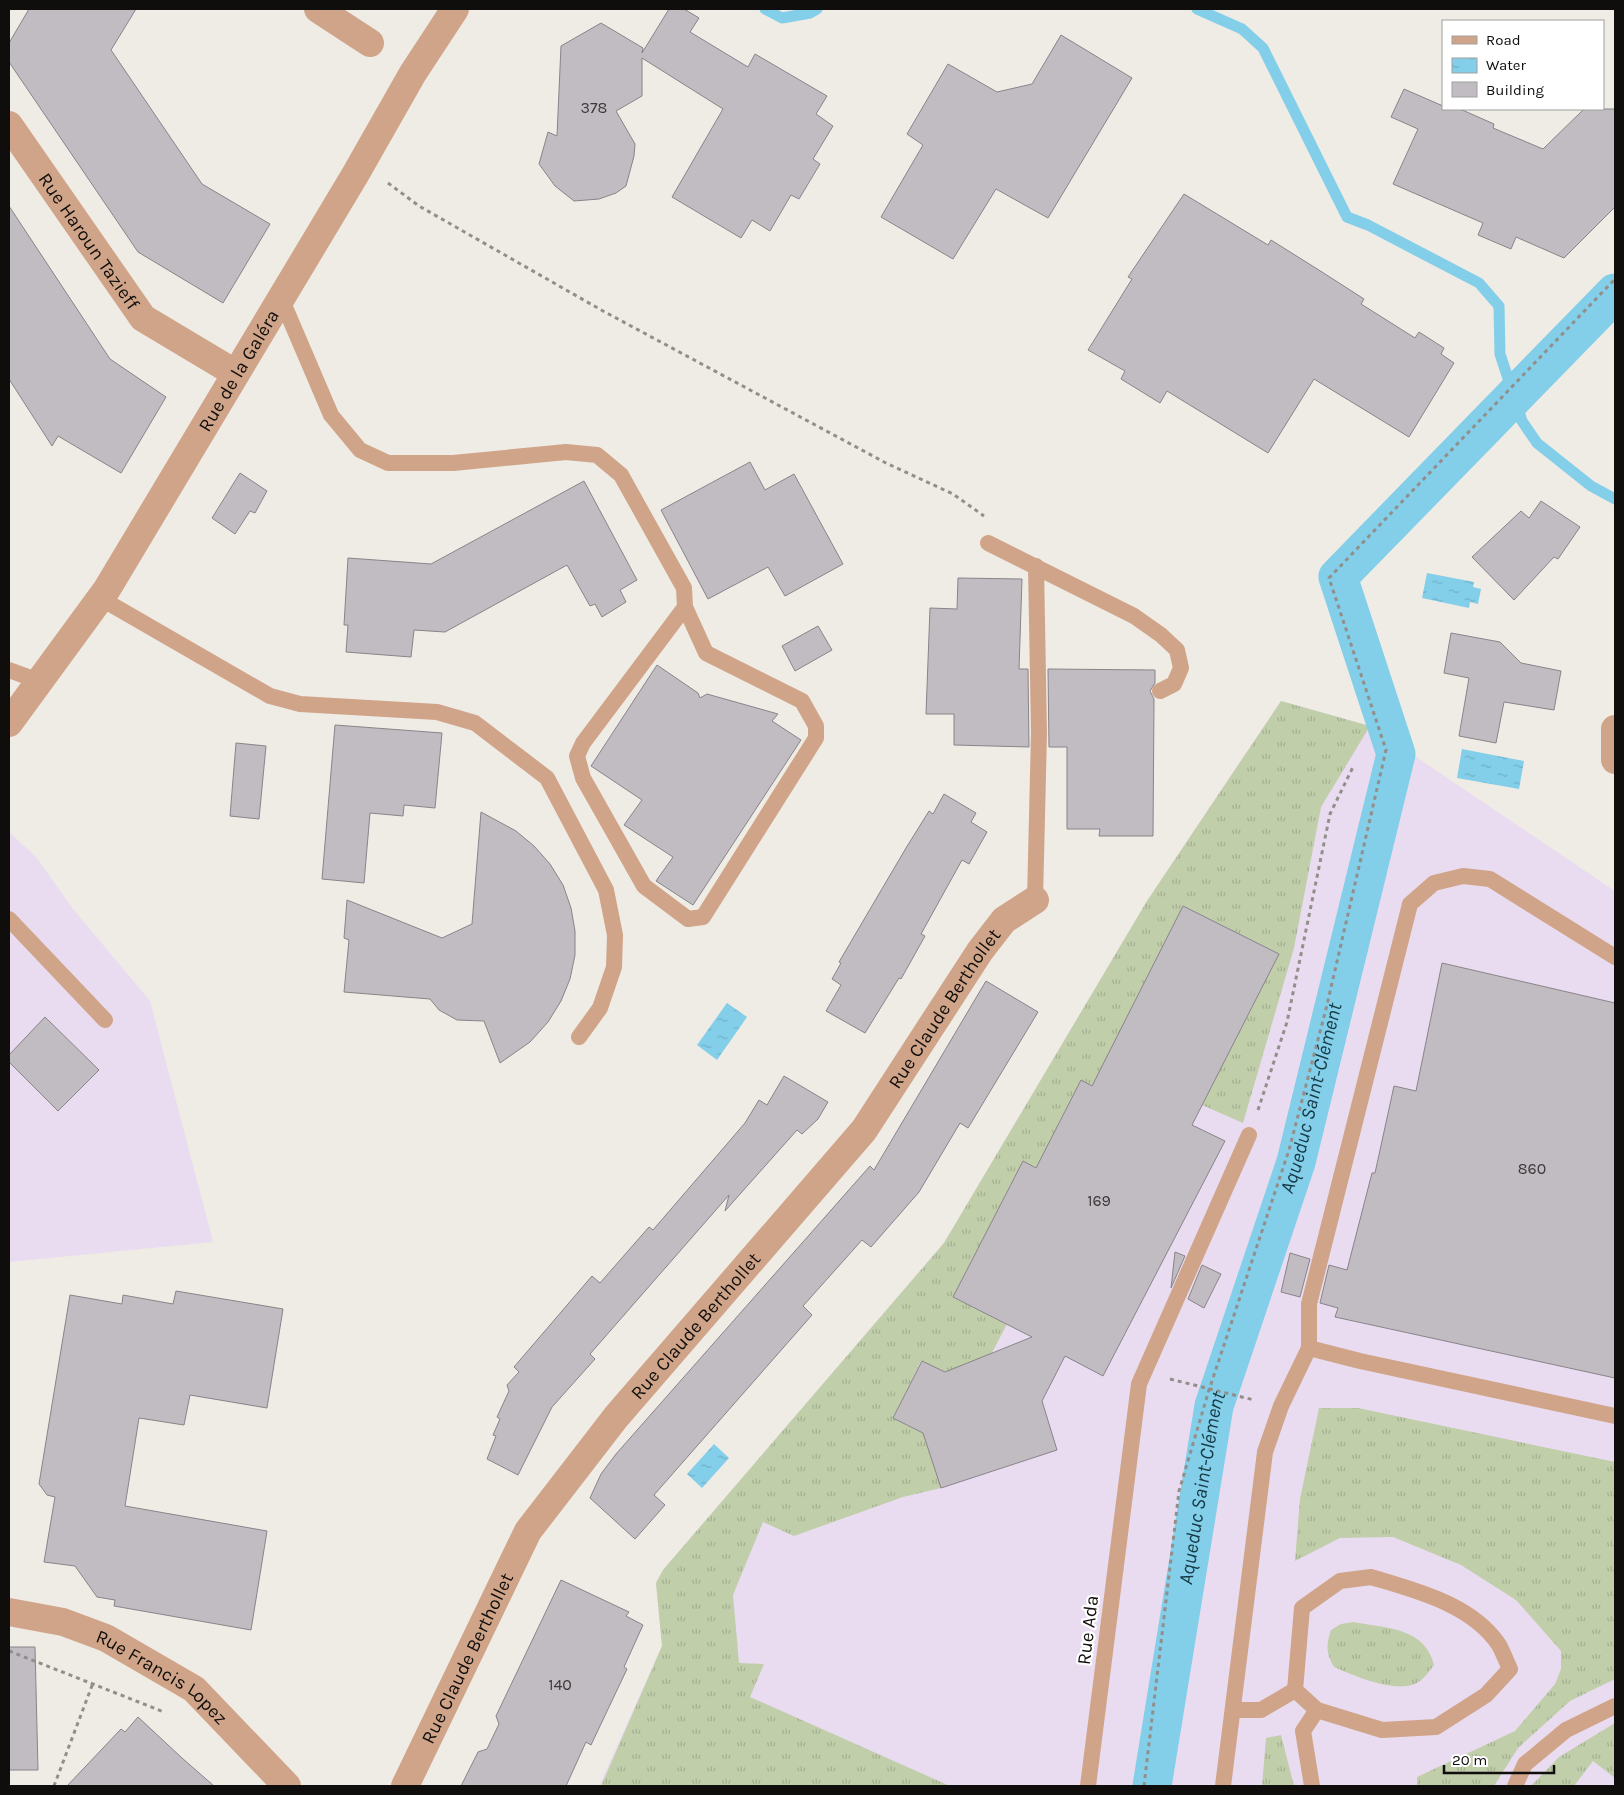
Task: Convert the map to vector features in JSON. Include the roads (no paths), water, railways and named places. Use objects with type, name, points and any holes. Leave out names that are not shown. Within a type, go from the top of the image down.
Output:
[{"type":"street","points":[[318,9],[370,43]]},
{"type":"street","name":"Rue de la Galéra","points":[[9,723],[100,598],[362,163],[413,73],[455,9]]},
{"type":"street","name":"Rue Haroun Tazieff","points":[[9,125],[143,318],[236,373]]},
{"type":"street","points":[[1615,729],[1615,760]]},
{"type":"street","name":"Rue Claude Berthollet","points":[[405,1786],[528,1531],[616,1417],[864,1130],[980,951],[1004,920],[1035,900]]},
{"type":"street","name":"Rue Francis Lopez","points":[[9,1612],[63,1622],[106,1638],[194,1689],[287,1786]]},
{"type":"lane","points":[[281,298],[331,415],[360,450],[388,463],[452,463],[566,452],[597,455],[621,474],[684,588],[685,608],[706,653],[802,701],[816,726],[816,738],[703,917],[688,918],[644,886],[583,778],[576,756],[685,608]]},
{"type":"lane","points":[[988,543],[1134,616],[1161,635],[1177,650],[1181,668],[1174,684],[1160,691]]},
{"type":"lane","points":[[1035,900],[1038,732],[1036,566]]},
{"type":"lane","points":[[100,598],[270,696],[300,704],[437,712],[475,723],[547,778],[606,890],[615,935],[614,967],[600,1008],[579,1037]]},
{"type":"lane","points":[[9,670],[39,681]]},
{"type":"lane","points":[[1224,1786],[1265,1452],[1281,1406],[1309,1348],[1309,1304],[1410,904],[1434,882],[1463,876],[1490,879],[1615,957]]},
{"type":"lane","points":[[9,919],[105,1020]]},
{"type":"lane","name":"Rue Ada","points":[[1088,1786],[1139,1384],[1143,1371],[1249,1135]]},
{"type":"lane","points":[[1309,1348],[1615,1416]]},
{"type":"lane","points":[[1371,1577],[1448,1605],[1477,1622],[1498,1644],[1510,1669],[1486,1696],[1436,1727],[1382,1730],[1317,1710],[1295,1690],[1302,1608],[1340,1582],[1371,1577]]},
{"type":"lane","points":[[1234,1710],[1261,1710],[1295,1690]]},
{"type":"lane","points":[[1515,1786],[1525,1764],[1566,1730],[1615,1706]]},
{"type":"lane","points":[[1312,1786],[1303,1732],[1317,1710]]},
{"type":"water","points":[[1427,573],[1474,582],[1473,587],[1481,589],[1478,604],[1470,602],[1469,608],[1422,598]]},
{"type":"water","points":[[1462,749],[1524,761],[1519,789],[1457,778]]},
{"type":"water","points":[[727,1003],[747,1017],[717,1060],[697,1045]]},
{"type":"water","points":[[714,1444],[729,1458],[702,1488],[687,1474]]},
{"type":"waterway","points":[[765,9],[782,18],[810,13],[817,9]]},
{"type":"waterway","points":[[1197,9],[1242,29],[1263,48],[1347,217],[1368,225],[1479,283],[1499,306],[1500,354],[1522,421],[1537,443],[1591,486],[1615,499]]},
{"type":"waterway","name":"Aqueduc Saint-Clément","points":[[1152,1786],[1214,1406],[1296,1162],[1396,754],[1338,577],[1615,293]]}]
